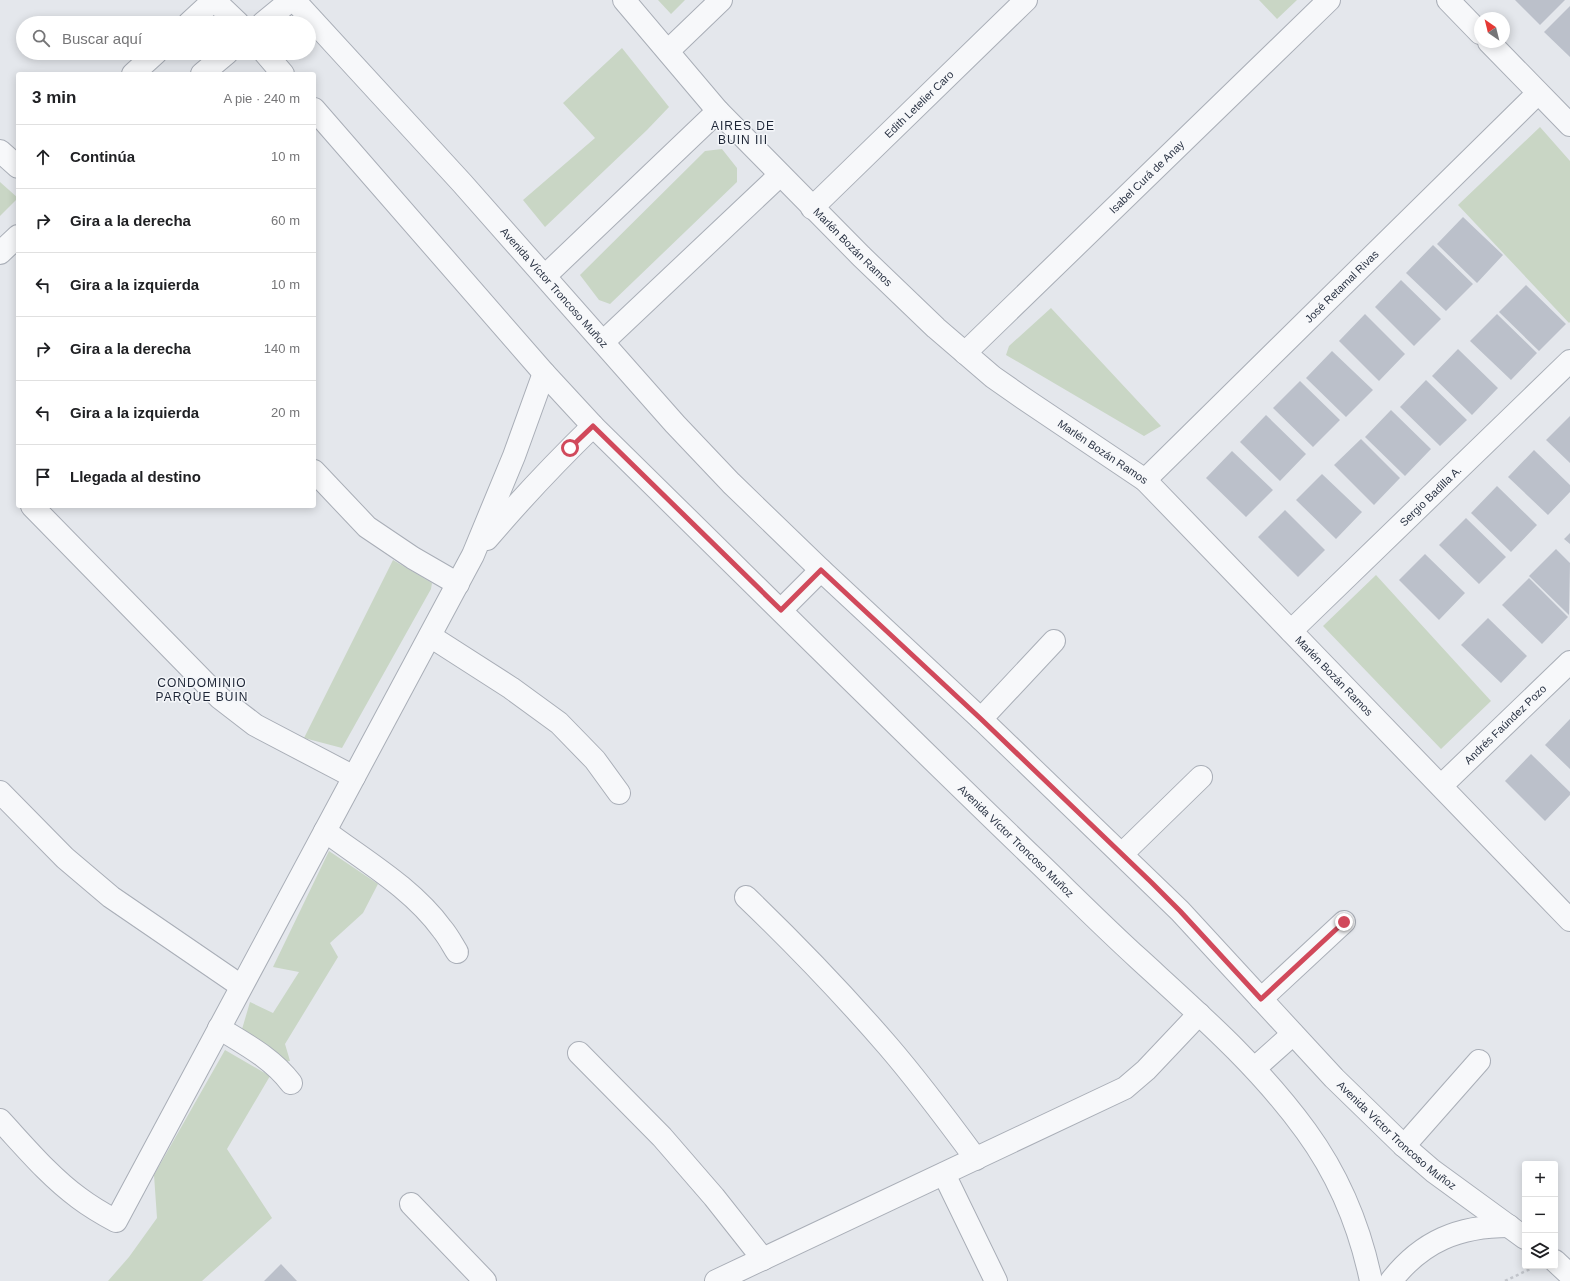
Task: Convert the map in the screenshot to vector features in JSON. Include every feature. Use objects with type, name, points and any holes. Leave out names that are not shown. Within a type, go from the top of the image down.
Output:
[{"type":"street","points":[[197,16],[214,0],[231,16]]},
{"type":"street","points":[[272,16],[292,0]]},
{"type":"street","name":"Avenida Víctor Troncoso Muñoz","points":[[292,0],[307,16]]},
{"type":"street","name":"Marlén Bozán Ramos","points":[[624,0],[718,111],[812,208],[892,286],[993,377],[1146,480],[1569,919]]},
{"type":"street","points":[[668,51],[721,0]]},
{"type":"street","name":"Edith Letelier Caro","points":[[812,208],[1026,0]]},
{"type":"street","name":"Isabel Curá de Anay","points":[[965,353],[1329,0]]},
{"type":"street","points":[[1448,0],[1474,27]]},
{"type":"street","name":"Avenida Víctor Troncoso Muñoz","points":[[316,26],[462,183],[675,424],[731,483],[821,570],[981,719],[1180,911],[1334,1078],[1404,1146],[1433,1171],[1517,1232]]},
{"type":"street","points":[[1495,48],[1570,125]]},
{"type":"street","points":[[135,72],[148,60]]},
{"type":"street","points":[[204,72],[219,60]]},
{"type":"street","points":[[271,60],[282,72]]},
{"type":"street","name":"José Retamal Rivas","points":[[1146,480],[1538,93]]},
{"type":"street","name":"Avenida Víctor Troncoso Muñoz","points":[[316,111],[544,373],[593,426],[1037,861],[1255,1068],[1279,1095],[1309,1134],[1325,1161],[1352,1218],[1367,1260],[1371,1281]]},
{"type":"street","points":[[545,276],[718,111]]},
{"type":"street","points":[[0,150],[16,165]]},
{"type":"street","points":[[603,342],[780,175]]},
{"type":"street","points":[[0,252],[16,238]]},
{"type":"street","name":"Sergio Badilla A.","points":[[1291,631],[1570,361]]},
{"type":"street","points":[[0,1120],[61,1183],[78,1198],[116,1221],[473,555],[514,456],[544,373]]},
{"type":"street","points":[[473,555],[521,499],[593,426]]},
{"type":"street","points":[[316,472],[367,527],[412,558],[458,584]]},
{"type":"street","points":[[34,508],[220,698],[255,725],[354,777]]},
{"type":"street","points":[[781,610],[821,570]]},
{"type":"street","points":[[430,636],[511,688],[559,723],[595,760],[619,793]]},
{"type":"street","points":[[981,719],[1054,641]]},
{"type":"street","name":"Andrés Faúndez Pozo","points":[[1440,786],[1570,662]]},
{"type":"street","points":[[1122,854],[1201,777]]},
{"type":"street","points":[[0,792],[65,858],[105,892],[241,986]]},
{"type":"street","points":[[325,831],[389,878],[429,913],[442,929],[457,952]]},
{"type":"street","points":[[746,897],[806,956],[889,1048],[934,1102],[976,1159]]},
{"type":"street","points":[[1261,999],[1344,922]]},
{"type":"street","points":[[716,1281],[1125,1088],[1146,1070],[1199,1014]]},
{"type":"street","points":[[219,1028],[260,1054],[282,1071],[291,1083]]},
{"type":"street","points":[[1255,1068],[1293,1034]]},
{"type":"street","points":[[579,1053],[662,1137],[714,1197],[763,1259]]},
{"type":"street","points":[[1404,1146],[1479,1061]]},
{"type":"street","points":[[944,1174],[996,1281]]},
{"type":"street","points":[[411,1204],[485,1281]]},
{"type":"street","name":"Avenida Víctor Troncoso Muñoz","points":[[1391,1281],[1413,1257],[1429,1245],[1448,1236],[1468,1229],[1481,1227],[1517,1232]]},
{"type":"street","points":[[1558,1264],[1570,1275]]},
{"type":"path","points":[[1505,1281],[1529,1269]]},
{"type":"green space","points":[[658,0],[685,0],[671,14]]},
{"type":"green space","points":[[1259,0],[1297,0],[1277,19]]},
{"type":"green space","points":[[622,48],[669,107],[647,130],[545,227],[523,200],[595,138],[563,103]]},
{"type":"green space","points":[[1540,127],[1570,161],[1569,323],[1458,205]]},
{"type":"green space","points":[[722,149],[737,168],[737,182],[610,304],[599,300],[580,275],[705,151]]},
{"type":"green space","points":[[0,182],[16,196],[16,200],[0,216]]},
{"type":"green space","points":[[1051,308],[1161,426],[1144,436],[1006,355],[1009,346]]},
{"type":"green space","points":[[393,560],[432,583],[431,589],[342,748],[304,738]]},
{"type":"green space","points":[[1376,575],[1491,701],[1441,749],[1323,626]]},
{"type":"green space","points":[[329,851],[378,884],[363,913],[330,943],[338,957],[285,1044],[290,1061],[281,1062],[240,1036],[250,1002],[273,1013],[299,972],[273,967]]},
{"type":"green space","points":[[225,1050],[270,1076],[227,1149],[272,1218],[202,1281],[108,1281],[129,1257],[157,1218],[154,1175]]},
{"type":"building","points":[[1515,0],[1565,0],[1540,25]]},
{"type":"building","points":[[1570,6],[1570,57],[1544,32]]},
{"type":"building","points":[[1463,217],[1503,255],[1477,283],[1437,244]]},
{"type":"building","points":[[1433,245],[1473,284],[1446,311],[1406,273]]},
{"type":"building","points":[[1401,280],[1441,319],[1414,346],[1375,307]]},
{"type":"building","points":[[1526,285],[1566,324],[1539,351],[1499,312]]},
{"type":"building","points":[[1365,314],[1405,354],[1379,381],[1339,341]]},
{"type":"building","points":[[1497,314],[1537,353],[1511,380],[1470,341]]},
{"type":"building","points":[[1458,349],[1498,388],[1472,415],[1432,376]]},
{"type":"building","points":[[1332,351],[1373,390],[1346,417],[1306,378]]},
{"type":"building","points":[[1426,380],[1467,420],[1440,446],[1400,407]]},
{"type":"building","points":[[1300,381],[1340,420],[1313,447],[1273,408]]},
{"type":"building","points":[[1391,410],[1431,449],[1405,476],[1365,437]]},
{"type":"building","points":[[1266,415],[1306,454],[1280,481],[1240,442]]},
{"type":"building","points":[[1570,416],[1570,463],[1546,440]]},
{"type":"building","points":[[1361,439],[1400,478],[1374,505],[1334,465]]},
{"type":"building","points":[[1534,450],[1570,485],[1570,492],[1548,515],[1508,477]]},
{"type":"building","points":[[1232,451],[1273,490],[1246,517],[1206,478]]},
{"type":"building","points":[[1322,474],[1362,512],[1336,539],[1296,500]]},
{"type":"building","points":[[1497,486],[1537,525],[1511,552],[1471,513]]},
{"type":"building","points":[[1285,510],[1325,550],[1298,577],[1258,537]]},
{"type":"building","points":[[1466,518],[1506,557],[1479,584],[1439,545]]},
{"type":"building","points":[[1570,533],[1570,544],[1564,539]]},
{"type":"building","points":[[1556,549],[1570,563],[1569,615],[1529,576]]},
{"type":"building","points":[[1425,554],[1465,593],[1439,620],[1399,580]]},
{"type":"building","points":[[1529,578],[1568,617],[1542,644],[1502,605]]},
{"type":"building","points":[[1488,618],[1527,656],[1501,683],[1461,645]]},
{"type":"building","points":[[1570,719],[1570,769],[1545,745]]},
{"type":"building","points":[[1531,754],[1570,792],[1570,795],[1545,821],[1505,781]]},
{"type":"building","points":[[281,1264],[297,1281],[264,1281]]},
{"type":"district","name":"AIRES DE BUIN III","points":[[743,133]]},
{"type":"district","name":"CONDOMINIO PARQUE BUIN","points":[[202,690]]},
{"type":"route","points":[[570,448],[593,426],[781,610],[821,570],[981,719],[1151,882],[1180,911],[1261,999],[1344,922]]}]
